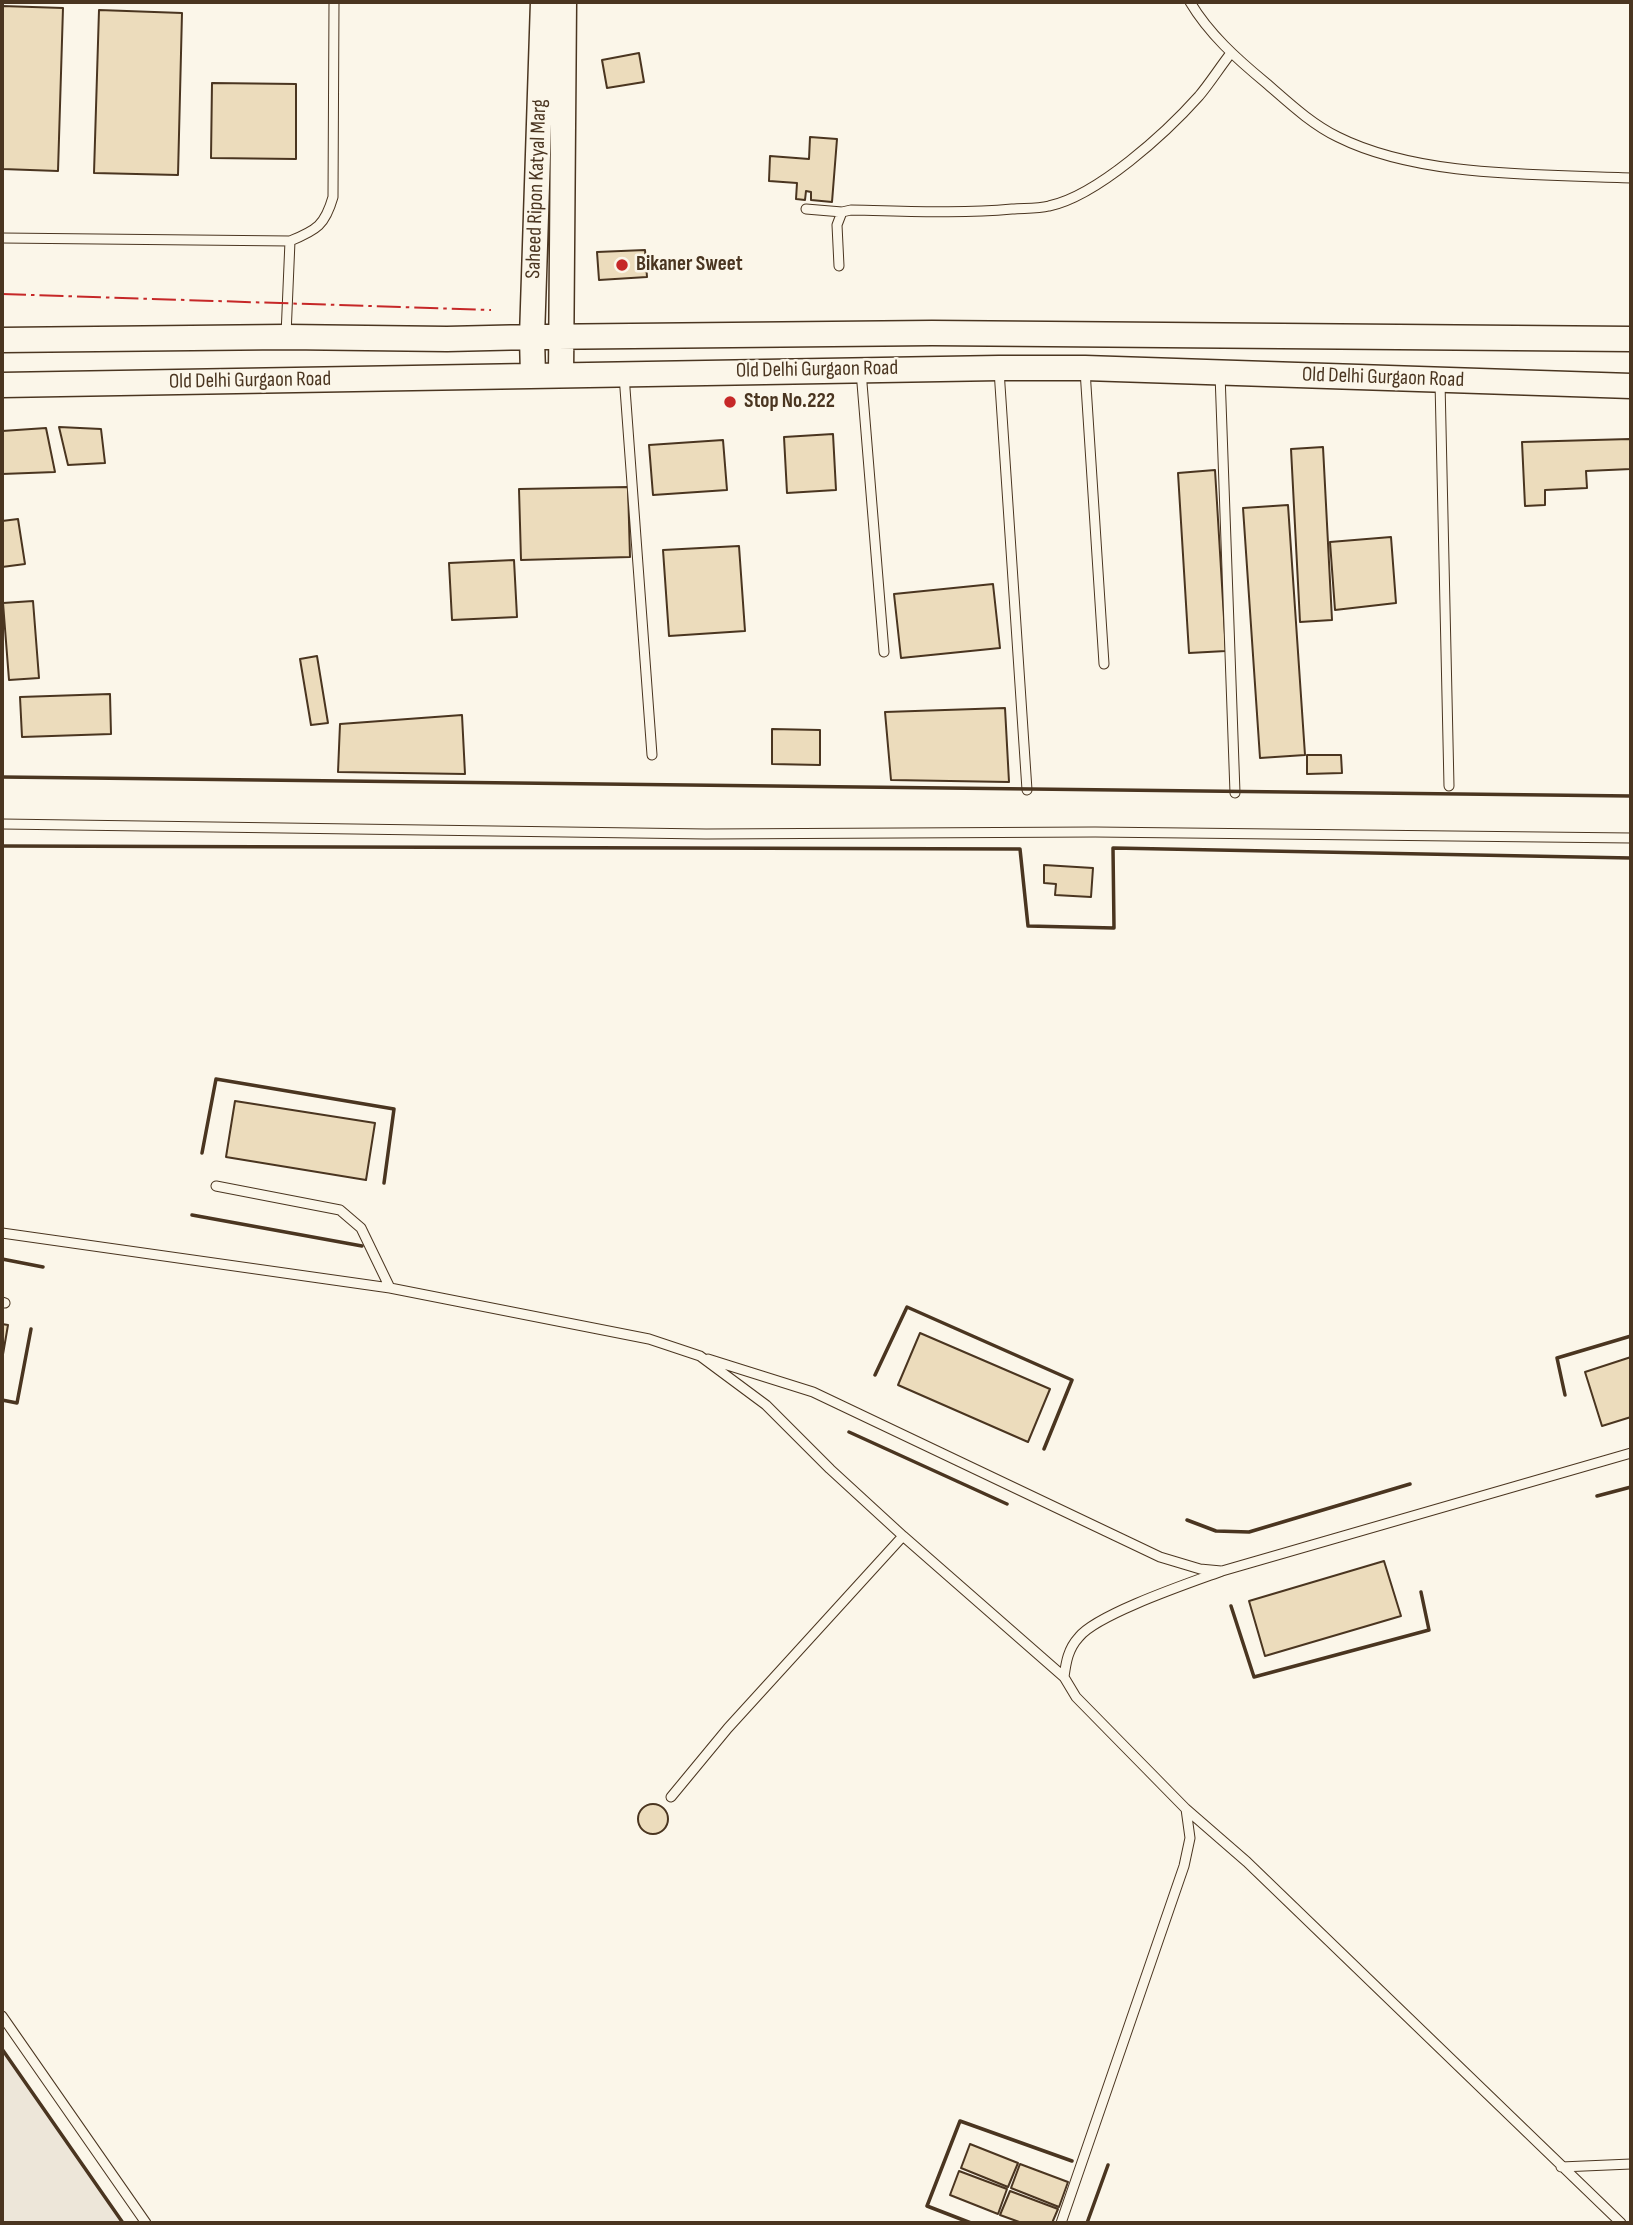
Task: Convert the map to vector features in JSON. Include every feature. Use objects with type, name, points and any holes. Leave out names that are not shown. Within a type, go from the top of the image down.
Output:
[{"type":"main road","name":"Saheed Ripon Katyal Marg","points":[[533,376],[543,2]]},
{"type":"main road","name":"Saheed Ripon Katyal Marg","points":[[561,374],[564,2]]},
{"type":"main road","name":"Old Delhi Gurgaon Road","points":[[2,340],[286,337],[447,340],[932,333],[1631,340]]},
{"type":"main road","name":"Old Delhi Gurgaon Road","points":[[2,385],[861,369],[1085,368],[1631,386]]},
{"type":"lane","points":[[2,238],[290,241],[312,233],[327,218],[333,197],[334,2]]},
{"type":"lane","points":[[1190,2],[1196,13],[1231,53],[1308,118],[1337,137],[1380,154],[1424,164],[1522,174],[1631,178]]},
{"type":"lane","points":[[806,209],[842,212],[993,211],[1049,206],[1071,199],[1127,162],[1181,115],[1231,53]]},
{"type":"lane","points":[[839,266],[837,225],[842,212]]},
{"type":"lane","points":[[286,337],[290,241]]},
{"type":"lane","points":[[999,368],[1027,790]]},
{"type":"lane","points":[[1085,368],[1104,664]]},
{"type":"lane","points":[[861,369],[884,652]]},
{"type":"lane","points":[[624,373],[653,755]]},
{"type":"lane","points":[[1220,373],[1235,793]]},
{"type":"lane","points":[[1440,380],[1449,786]]},
{"type":"lane","points":[[2,824],[706,834],[1109,832],[1631,838]]},
{"type":"lane","points":[[216,1186],[340,1210],[360,1228],[390,1288]]},
{"type":"lane","points":[[2,1233],[390,1288],[649,1339],[813,1392],[1160,1557],[1200,1569],[1223,1571]]},
{"type":"lane","points":[[700,1356],[766,1405],[903,1536],[1063,1677],[1076,1696],[1186,1809],[1247,1862],[1621,2223]]},
{"type":"lane","points":[[1063,1677],[1067,1654],[1080,1635],[1102,1620],[1223,1571],[1631,1453]]},
{"type":"lane","points":[[671,1797],[728,1728],[903,1536]]},
{"type":"lane","points":[[1061,2223],[1184,1866],[1190,1838],[1186,1809]]},
{"type":"lane","points":[[2,2016],[146,2223]]},
{"type":"lane","points":[[1561,2167],[1631,2164]]},
{"type":"shaded area","points":[[2,2049],[123,2223],[2,2223]]},
{"type":"building","points":[[2,6],[63,8],[58,171],[2,169]]},
{"type":"building","points":[[99,10],[182,13],[178,175],[94,173]]},
{"type":"building","points":[[639,53],[644,82],[607,88],[602,60]]},
{"type":"building","points":[[212,83],[296,84],[296,159],[211,158]]},
{"type":"building","points":[[810,137],[837,139],[832,202],[811,200],[811,192],[806,191],[805,200],[796,199],[797,183],[769,181],[770,156],[809,159]]},
{"type":"building","name":"Bikaner Sweet","points":[[645,250],[647,277],[599,280],[597,252]]},
{"type":"building","points":[[59,427],[101,429],[105,463],[68,465]]},
{"type":"building","points":[[46,428],[55,472],[2,474],[2,431]]},
{"type":"building","points":[[833,434],[836,490],[787,493],[784,437]]},
{"type":"building","points":[[1630,439],[1631,469],[1586,471],[1587,488],[1545,490],[1545,505],[1525,506],[1522,442]]},
{"type":"building","points":[[723,440],[727,490],[653,495],[649,445]]},
{"type":"building","points":[[1323,447],[1332,620],[1300,622],[1291,449]]},
{"type":"building","points":[[1215,470],[1226,651],[1189,653],[1178,473]]},
{"type":"building","points":[[628,487],[630,557],[521,560],[519,489]]},
{"type":"building","points":[[1288,505],[1305,755],[1260,758],[1243,508]]},
{"type":"building","points":[[18,519],[25,564],[2,567],[2,521]]},
{"type":"building","points":[[1391,537],[1396,603],[1335,610],[1330,542]]},
{"type":"building","points":[[739,546],[745,631],[669,636],[663,550]]},
{"type":"building","points":[[514,560],[517,617],[452,620],[449,563]]},
{"type":"building","points":[[993,584],[1000,648],[901,658],[894,594]]},
{"type":"building","points":[[33,601],[39,678],[9,680],[3,603]]},
{"type":"building","points":[[317,656],[328,723],[311,725],[300,659]]},
{"type":"building","points":[[110,694],[111,734],[22,737],[20,697]]},
{"type":"building","points":[[1005,708],[1009,782],[891,780],[885,712]]},
{"type":"building","points":[[462,715],[465,774],[338,772],[340,724]]},
{"type":"building","points":[[772,729],[820,730],[820,765],[772,764]]},
{"type":"building","points":[[1307,755],[1341,755],[1342,773],[1307,774]]},
{"type":"building","points":[[1044,865],[1093,868],[1091,897],[1055,895],[1056,884],[1044,883]]},
{"type":"building","points":[[235,1101],[375,1123],[366,1180],[226,1157]]},
{"type":"building","points":[[2,1324],[8,1325],[2,1360]]},
{"type":"building","points":[[920,1333],[1050,1389],[1028,1442],[898,1385]]},
{"type":"building","points":[[1631,1357],[1631,1417],[1602,1426],[1585,1372]]},
{"type":"building","points":[[1384,1561],[1401,1616],[1265,1656],[1249,1601]]},
{"type":"building","points":[[653,1804],[664,1808],[668,1819],[664,1830],[653,1834],[642,1830],[638,1819],[642,1808]]},
{"type":"building","points":[[970,2144],[1018,2163],[1008,2187],[961,2168]]},
{"type":"building","points":[[1020,2164],[1068,2182],[1059,2207],[1011,2188]]},
{"type":"building","points":[[959,2171],[1007,2189],[998,2214],[950,2195]]},
{"type":"building","points":[[1010,2191],[1058,2209],[1052,2223],[1022,2223],[1000,2215]]},
{"type":"wall","points":[[2,777],[1631,796]]},
{"type":"wall","points":[[2,846],[1020,849],[1028,926],[1114,928],[1113,848],[1631,858]]},
{"type":"wall","points":[[202,1153],[216,1079],[394,1109],[384,1183]]},
{"type":"wall","points":[[192,1215],[362,1246]]},
{"type":"wall","points":[[2,1259],[43,1267]]},
{"type":"wall","points":[[875,1375],[907,1307],[1072,1380],[1044,1449]]},
{"type":"wall","points":[[2,1400],[17,1403],[31,1329]]},
{"type":"wall","points":[[1565,1395],[1557,1358],[1631,1336]]},
{"type":"wall","points":[[849,1432],[1007,1504]]},
{"type":"wall","points":[[1187,1520],[1216,1531],[1249,1532],[1410,1484]]},
{"type":"wall","points":[[1597,1496],[1631,1487]]},
{"type":"wall","points":[[1231,1606],[1254,1677],[1429,1630],[1421,1592]]},
{"type":"wall","points":[[2,2049],[123,2223]]},
{"type":"wall","points":[[971,2223],[927,2206],[960,2121],[1072,2161]]},
{"type":"wall","points":[[1087,2223],[1108,2165]]},
{"type":"power","points":[[2,294],[491,310]]},
{"type":"place","name":"Bikaner Sweet","points":[[622,265]]},
{"type":"place","name":"Stop No.222","points":[[730,402]]}]
